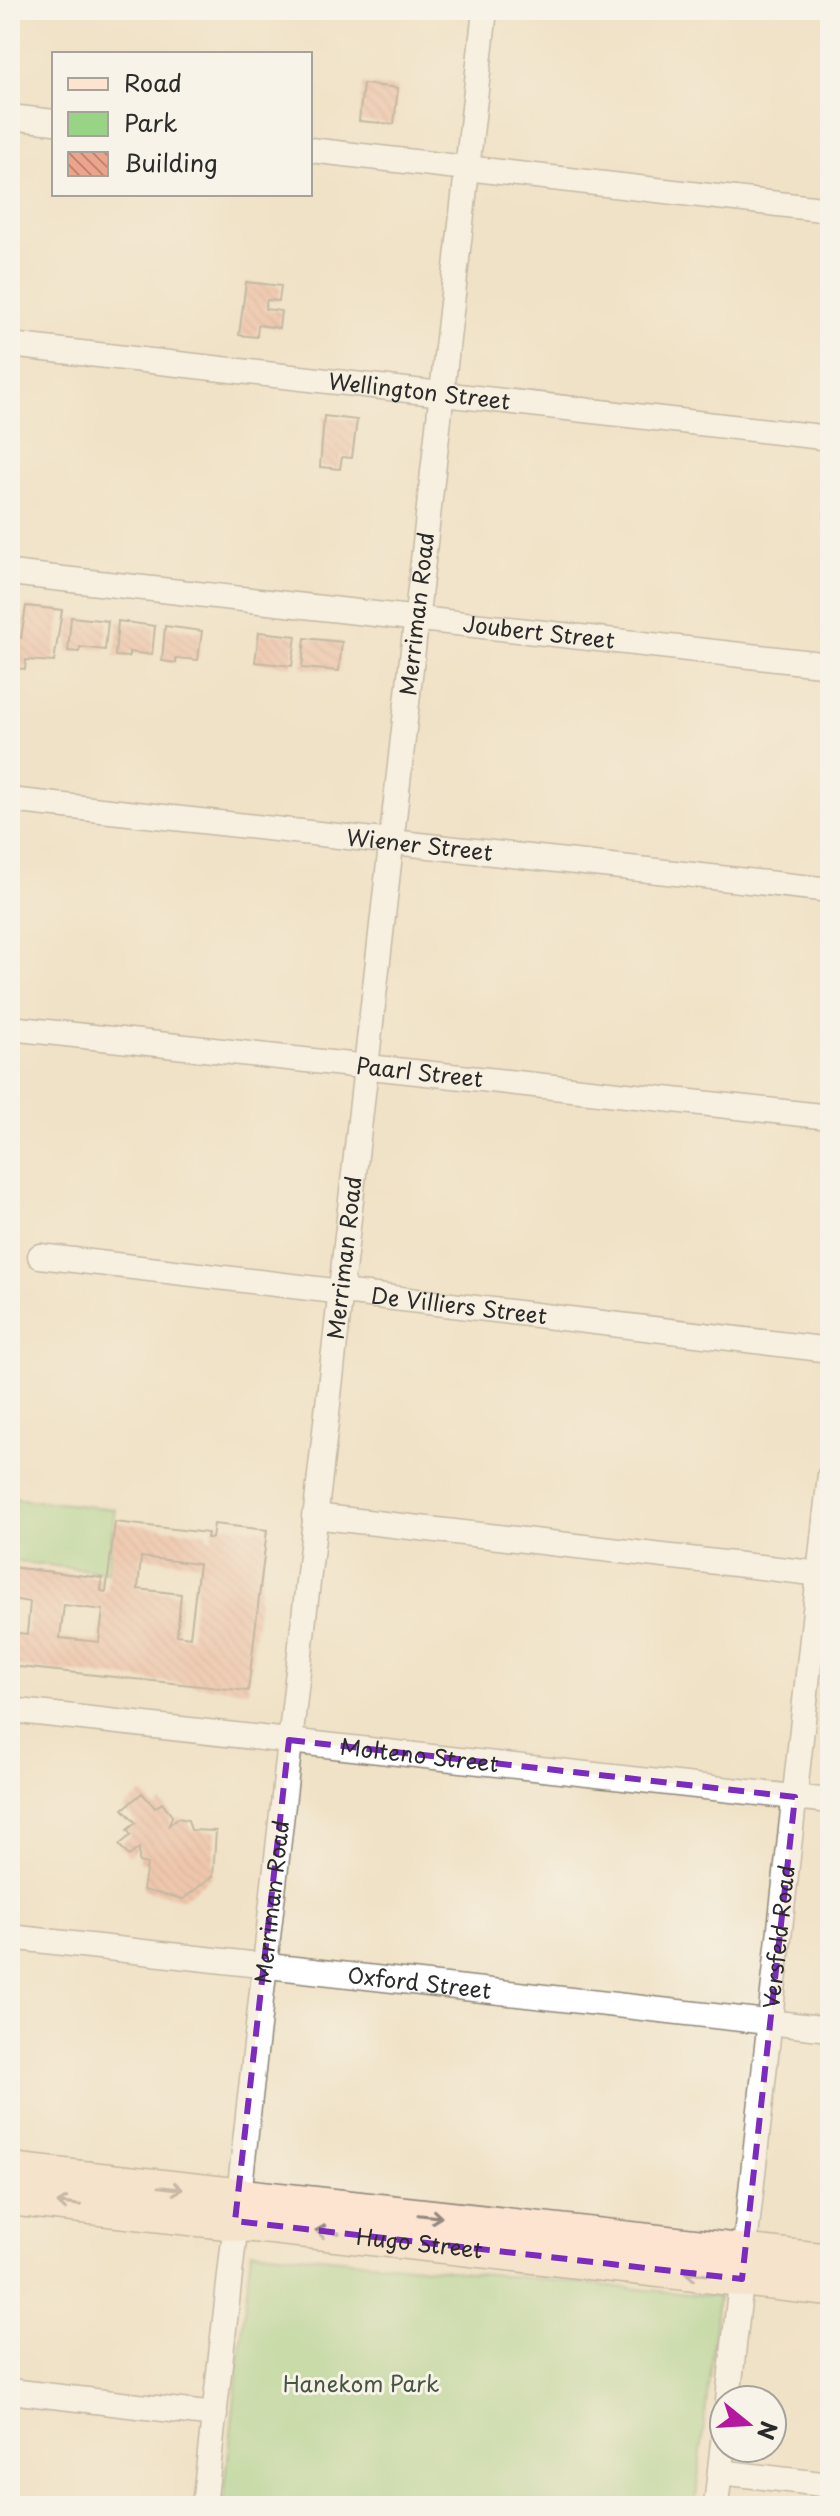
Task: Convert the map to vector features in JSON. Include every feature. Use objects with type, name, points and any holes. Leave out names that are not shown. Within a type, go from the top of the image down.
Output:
[{"type":"street","name":"Merriman Road","points":[[204,2506],[485,10]]},
{"type":"street","points":[[10,117],[52,122]]},
{"type":"street","points":[[312,150],[830,210]]},
{"type":"street","name":"Wellington Street","points":[[10,345],[830,438]]},
{"type":"street","name":"Joubert Street","points":[[10,573],[830,665]]},
{"type":"street","name":"Wiener Street","points":[[10,800],[830,890]]},
{"type":"street","name":"Paarl Street","points":[[10,1028],[830,1117]]},
{"type":"street","name":"De Villiers Street","points":[[40,1256],[830,1350]]},
{"type":"street","name":"Versfeld Road","points":[[730,2384],[795,1797],[824,1575],[830,1475]]},
{"type":"street","points":[[314,1516],[824,1575]]},
{"type":"street","name":"Molteno Street","points":[[10,1710],[830,1801]]},
{"type":"street","name":"Oxford Street","points":[[10,1937],[830,2029]]},
{"type":"street","name":"Hugo Street","points":[[10,2170],[237,2208],[744,2265],[830,2261]]},
{"type":"street","name":"Hugo Street","points":[[10,2198],[237,2208]]},
{"type":"street","name":"Hugo Street","points":[[744,2265],[830,2289]]},
{"type":"street","points":[[10,2391],[215,2415]]},
{"type":"street","points":[[716,2506],[721,2464]]},
{"type":"street","points":[[720,2472],[830,2485]]},
{"type":"highlighted area","points":[[289,1740],[795,1797],[742,2279],[235,2221]]},
{"type":"green space","points":[[10,1498],[115,1509],[107,1572],[10,1561]]},
{"type":"green space","name":"Hanekom Park","points":[[251,2250],[718,2297],[695,2506],[223,2506]]},
{"type":"building","points":[[363,84],[398,88],[394,124],[359,121]]},
{"type":"building","points":[[246,282],[281,286],[279,301],[267,300],[265,309],[281,311],[279,328],[258,325],[257,337],[239,335]]},
{"type":"building","points":[[324,416],[357,420],[352,458],[342,457],[340,469],[320,467]]},
{"type":"building","points":[[830,477],[830,519],[824,518]]},
{"type":"building","points":[[26,606],[62,610],[54,662],[26,660],[25,669],[10,668],[14,637],[21,638]]},
{"type":"building","points":[[71,617],[108,621],[105,650],[80,647],[79,652],[68,651]]},
{"type":"building","points":[[118,621],[155,626],[152,655],[129,652],[129,657],[115,656]]},
{"type":"building","points":[[165,626],[202,631],[198,660],[176,658],[176,663],[162,661]]},
{"type":"building","points":[[259,632],[296,636],[292,666],[255,662]]},
{"type":"building","points":[[305,638],[342,642],[339,671],[302,668]]},
{"type":"building","points":[[115,1522],[208,1533],[207,1538],[212,1538],[214,1524],[267,1530],[248,1691],[10,1666],[10,1632],[27,1634],[30,1602],[10,1599],[10,1567],[102,1578],[101,1591],[106,1592]],"holes":[[[141,1557],[199,1564],[190,1637],[177,1635],[181,1594],[138,1589]],[[64,1605],[103,1610],[99,1642],[60,1638]]]},
{"type":"building","points":[[142,1793],[155,1808],[162,1803],[172,1816],[169,1825],[178,1818],[188,1820],[191,1830],[216,1831],[213,1876],[183,1899],[143,1890],[147,1864],[139,1862],[139,1848],[129,1856],[119,1845],[131,1835],[127,1830],[136,1823],[123,1809]]}]
